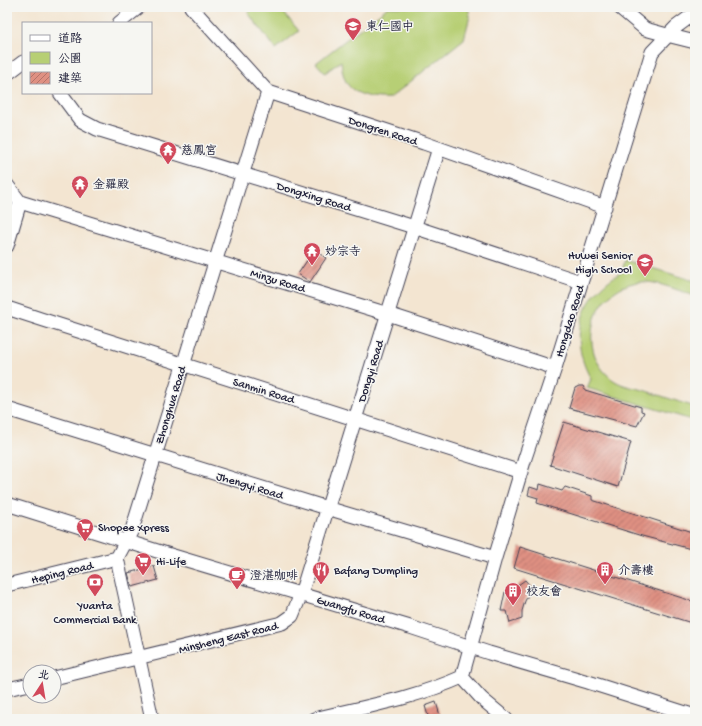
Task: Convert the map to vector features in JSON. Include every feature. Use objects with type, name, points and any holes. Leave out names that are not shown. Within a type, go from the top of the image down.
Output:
[{"type":"street","points":[[120,22],[139,7]]},
{"type":"street","name":"Dongren Road","points":[[191,7],[268,92],[439,148],[605,207]]},
{"type":"street","points":[[618,7],[645,29],[695,42]]},
{"type":"street","name":"Hongdao Road","points":[[462,677],[495,558],[521,472],[555,368],[652,52],[667,35],[695,13]]},
{"type":"street","points":[[7,74],[22,63]]},
{"type":"street","name":"Zhonghua Road","points":[[116,558],[132,530],[268,92]]},
{"type":"street","name":"Dongxing Road","points":[[61,94],[80,120],[89,126],[414,227],[581,282]]},
{"type":"street","name":"Dongyi Road","points":[[301,594],[439,148]]},
{"type":"street","points":[[7,185],[20,202],[7,246]]},
{"type":"street","name":"Minzu Road","points":[[20,202],[388,314],[555,368]]},
{"type":"street","name":"Sanmin Road","points":[[7,308],[183,366],[521,472]]},
{"type":"street","name":"Jhengyi Road","points":[[7,409],[327,508],[495,558]]},
{"type":"street","name":"Guangfu Road","points":[[7,504],[695,716]]},
{"type":"street","points":[[116,558],[152,719]]},
{"type":"street","name":"Heping Road","points":[[7,585],[116,558]]},
{"type":"street","name":"Minsheng East Road","points":[[62,676],[282,623],[292,616],[301,594]]},
{"type":"street","points":[[314,719],[393,700],[445,684],[462,677],[482,699],[506,719]]},
{"type":"street","points":[[7,689],[22,686]]},
{"type":"green space","points":[[255,7],[279,7],[299,31],[276,49],[248,13]]},
{"type":"green space","points":[[388,7],[468,7],[470,16],[464,39],[390,98],[367,96],[356,92],[348,85],[342,70],[341,61],[325,73],[316,63]]},
{"type":"green space","points":[[625,260],[695,281],[695,296],[667,286],[645,282],[639,282],[623,287],[610,295],[600,307],[594,322],[592,337],[594,352],[600,366],[612,379],[618,383],[695,407],[695,421],[587,388],[591,379],[584,363],[580,348],[579,333],[582,318],[596,293],[608,281],[622,272]]},
{"type":"building","name":"妙宗寺","points":[[314,250],[326,258],[310,282],[298,274]]},
{"type":"building","points":[[583,386],[585,390],[641,407],[641,411],[644,412],[637,426],[569,408],[575,388]]},
{"type":"building","points":[[564,422],[631,442],[618,487],[550,465]]},
{"type":"building","points":[[540,484],[562,491],[565,487],[592,496],[592,500],[695,533],[695,550],[642,536],[537,503],[538,498],[528,495],[530,487],[539,490]]},
{"type":"building","name":"介壽樓","points":[[520,547],[695,602],[695,624],[514,568]]},
{"type":"building","name":"Hi-Life","points":[[154,566],[158,580],[132,587],[128,573]]},
{"type":"building","name":"校友會","points":[[525,580],[532,588],[525,601],[522,611],[522,619],[510,623],[507,611],[501,611],[505,592],[512,595],[518,585]]},
{"type":"building","points":[[436,702],[441,719],[429,719],[425,706]]},
{"type":"place","name":"東仁國中","points":[[353,41]]},
{"type":"place","name":"慈鳳宮","points":[[168,165]]},
{"type":"place","name":"金羅殿","points":[[80,199]]},
{"type":"place","name":"妙宗寺","points":[[312,266]]},
{"type":"place","name":"Huwei Senior High School","points":[[645,277]]},
{"type":"place","name":"Shopee Xpress","points":[[85,542]]},
{"type":"place","name":"Hi-Life","points":[[143,576]]},
{"type":"place","name":"Bafang Dumpling","points":[[321,585]]},
{"type":"place","name":"介壽樓","points":[[605,585]]},
{"type":"place","name":"澄湛咖啡","points":[[237,590]]},
{"type":"place","name":"Yuanta Commercial Bank","points":[[95,597]]},
{"type":"place","name":"校友會","points":[[513,606]]}]
